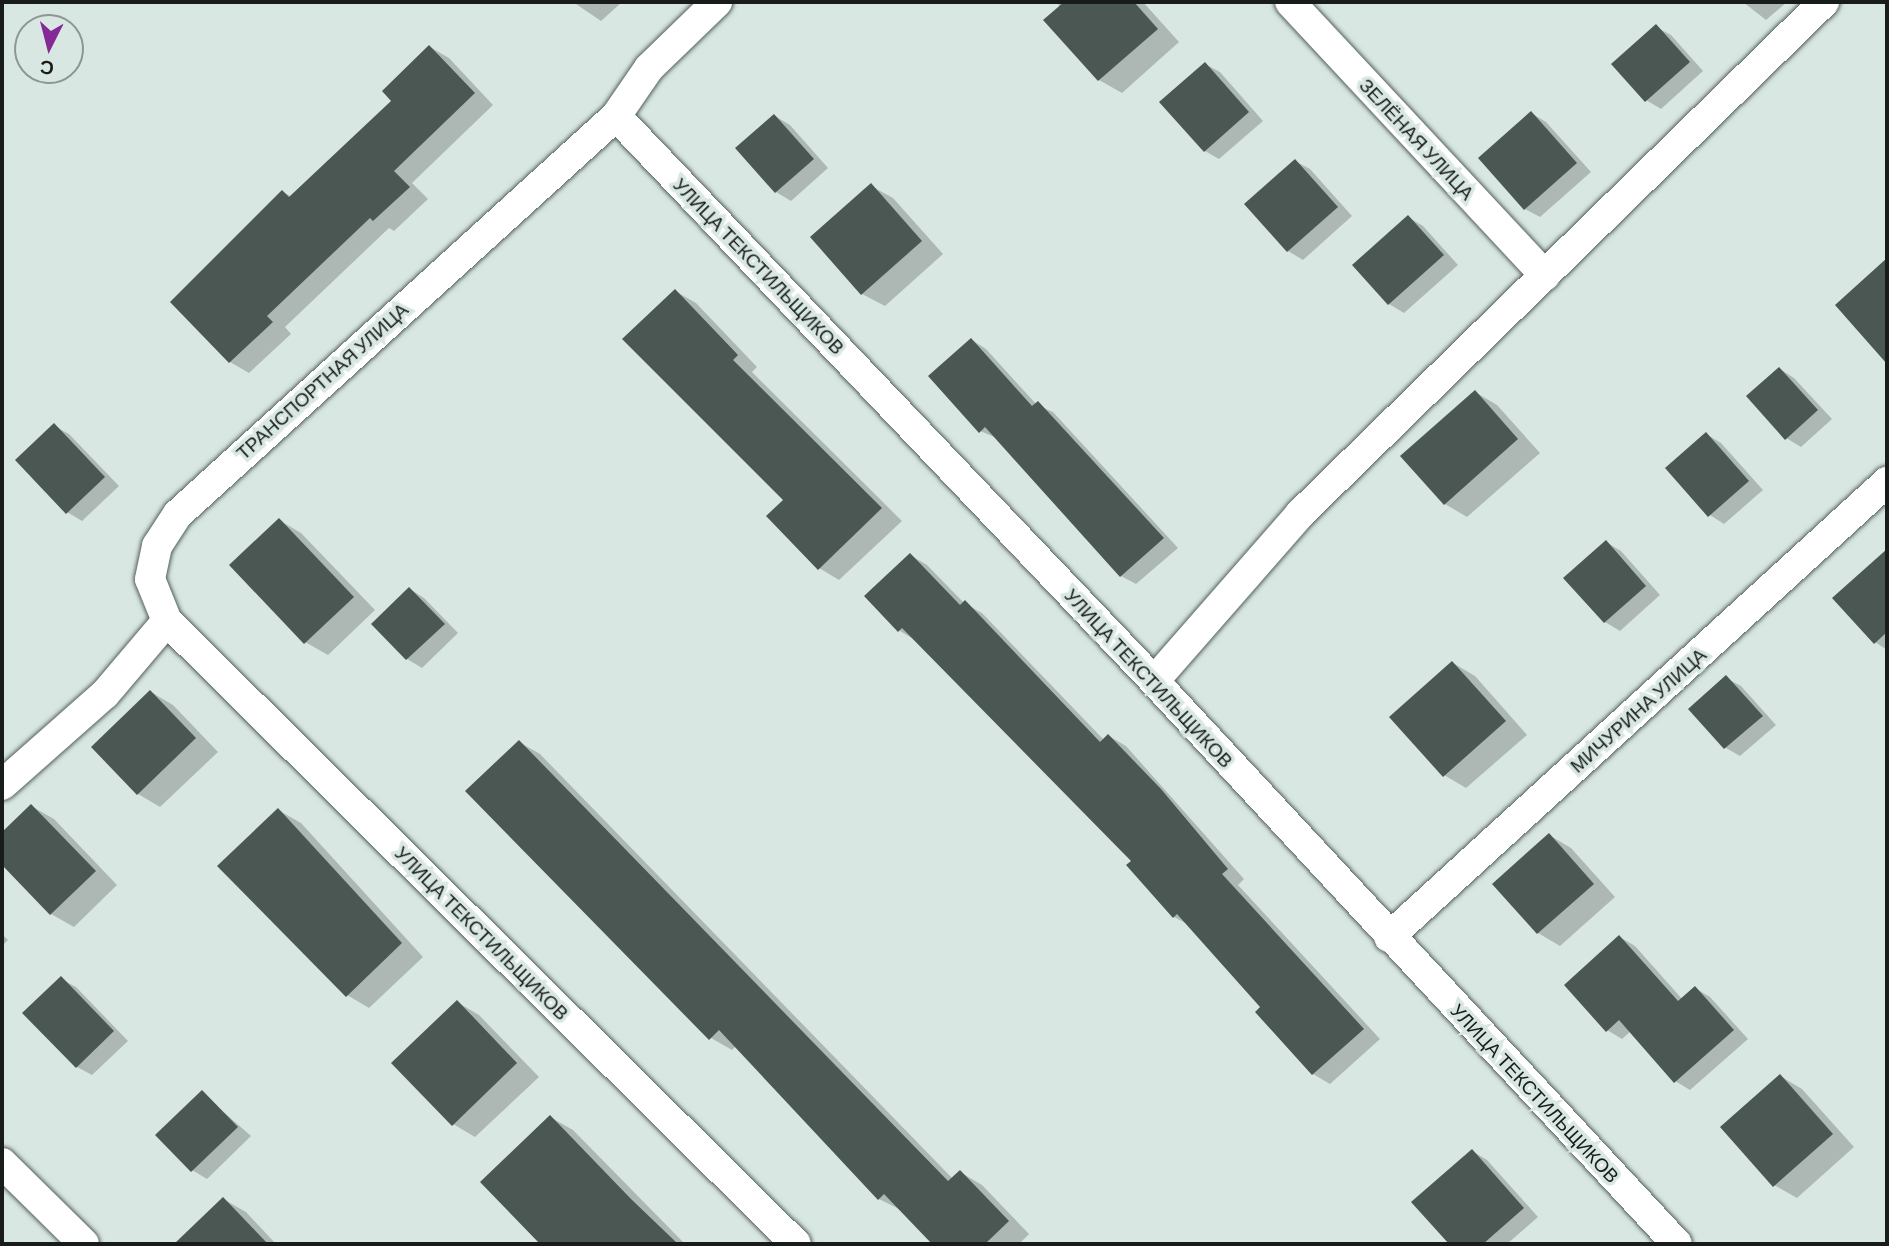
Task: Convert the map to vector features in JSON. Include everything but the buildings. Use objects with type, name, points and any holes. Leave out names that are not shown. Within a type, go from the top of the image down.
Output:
[{"type":"street","name":"ТРАНСПОРТНАЯ УЛИЦА","points":[[167,621],[150,579],[157,546],[178,514],[616,116],[649,68],[717,2]]},
{"type":"street","name":"ЗЕЛЁНАЯ УЛИЦА","points":[[1290,2],[1545,275]]},
{"type":"street","points":[[1154,681],[1300,514],[1824,2]]},
{"type":"street","name":"УЛИЦА ТЕКСТИЛЬЩИКОВ","points":[[616,116],[1154,681],[1388,937],[1677,1244]]},
{"type":"street","name":"МИЧУРИНА УЛИЦА","points":[[1388,937],[1887,482]]},
{"type":"street","name":"УЛИЦА ТЕКСТИЛЬЩИКОВ","points":[[167,621],[796,1244]]},
{"type":"street","points":[[2,785],[105,694],[167,621]]},
{"type":"street","points":[[2,1163],[84,1244]]}]
